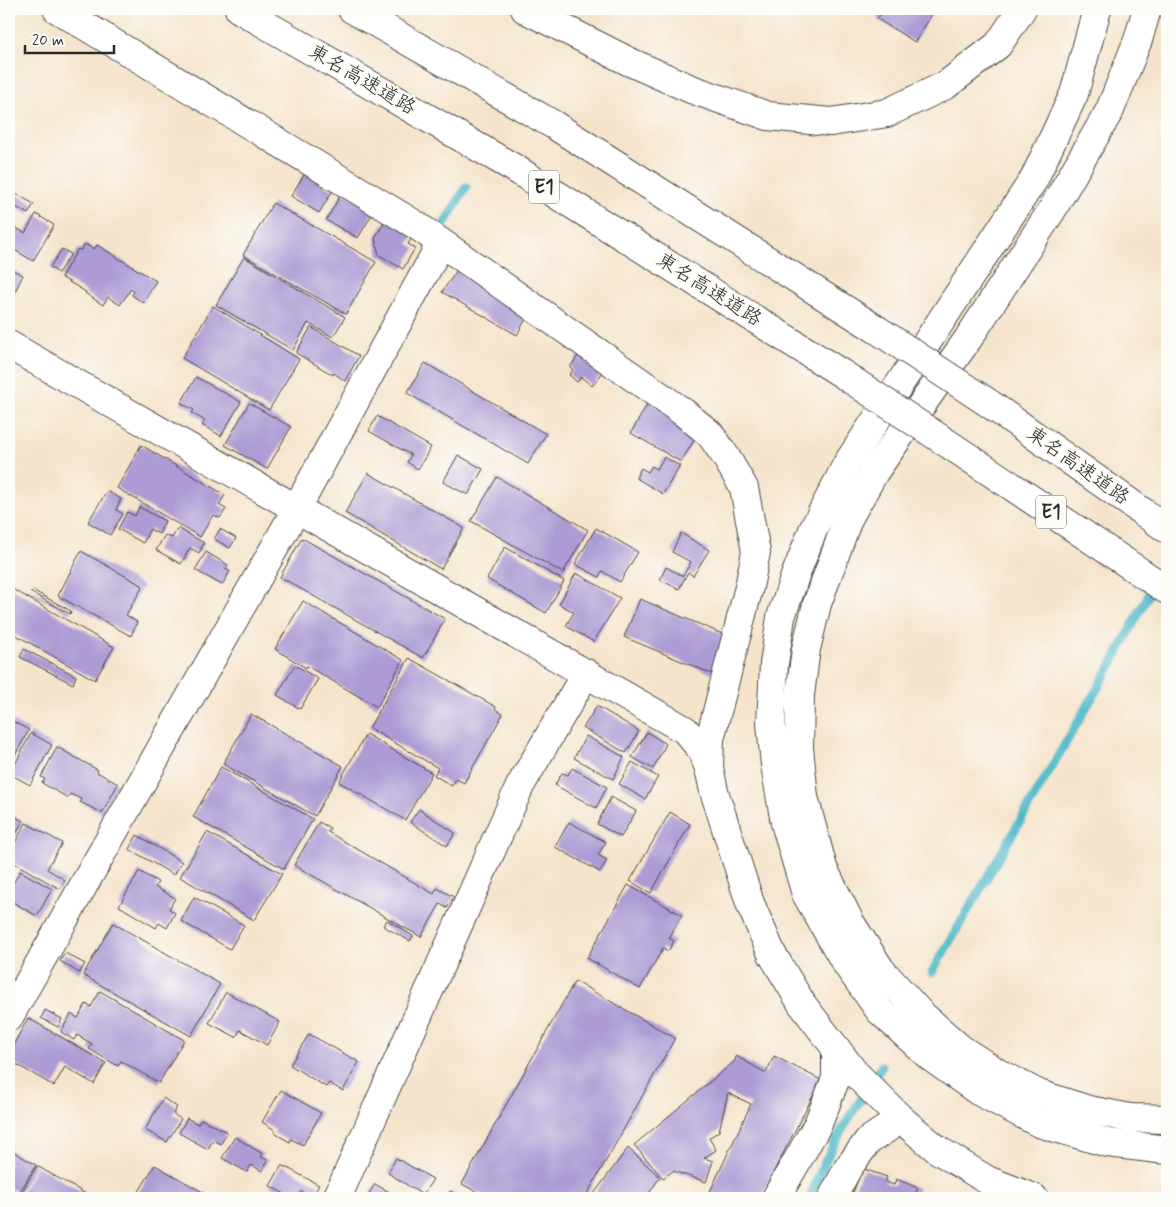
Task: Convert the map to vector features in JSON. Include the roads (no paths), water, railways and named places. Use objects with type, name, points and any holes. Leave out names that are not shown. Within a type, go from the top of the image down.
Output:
[{"type":"main road","points":[[57,9],[407,220],[683,412],[710,434],[744,488],[756,552],[749,587],[710,740],[709,768]]},
{"type":"main road","name":"東名高速道路","points":[[239,9],[514,168],[844,375],[1152,579],[1167,596]]},
{"type":"main road","name":"東名高速道路","points":[[352,9],[554,126],[876,329],[987,402],[1165,527]]},
{"type":"main road","points":[[525,9],[630,62],[690,89],[768,116],[831,122],[887,113],[946,85],[998,45],[1022,9]]},
{"type":"main road","points":[[1097,9],[1074,94],[1034,179],[847,464],[813,530],[795,576],[782,617],[774,664],[771,723],[775,764],[785,824],[806,894],[845,962],[880,1011],[929,1056],[978,1091],[1039,1123],[1108,1142],[1167,1150]]},
{"type":"main road","points":[[1147,9],[1138,40],[1110,110],[1057,201],[968,339],[875,471],[848,519],[817,604],[806,649],[800,695],[799,748],[804,797],[823,868],[850,922],[881,970],[920,1014],[961,1049],[998,1073],[1039,1094],[1089,1110],[1130,1118],[1167,1119]]},
{"type":"main road","points":[[9,1017],[296,508],[441,243]]},
{"type":"main road","points":[[9,345],[685,730],[701,749],[709,768],[714,790],[747,894],[772,954],[802,1004],[854,1072],[897,1116],[938,1150],[987,1180],[1034,1198]]},
{"type":"main road","points":[[336,1198],[520,786],[586,673]]},
{"type":"main road","points":[[777,1198],[818,1124],[836,1078],[836,1048]]},
{"type":"main road","points":[[832,1198],[848,1168],[868,1141],[897,1116]]},
{"type":"waterway","points":[[441,229],[466,187]]},
{"type":"waterway","points":[[932,972],[1117,655],[1167,559]]},
{"type":"waterway","points":[[810,1198],[824,1163],[882,1066]]}]
